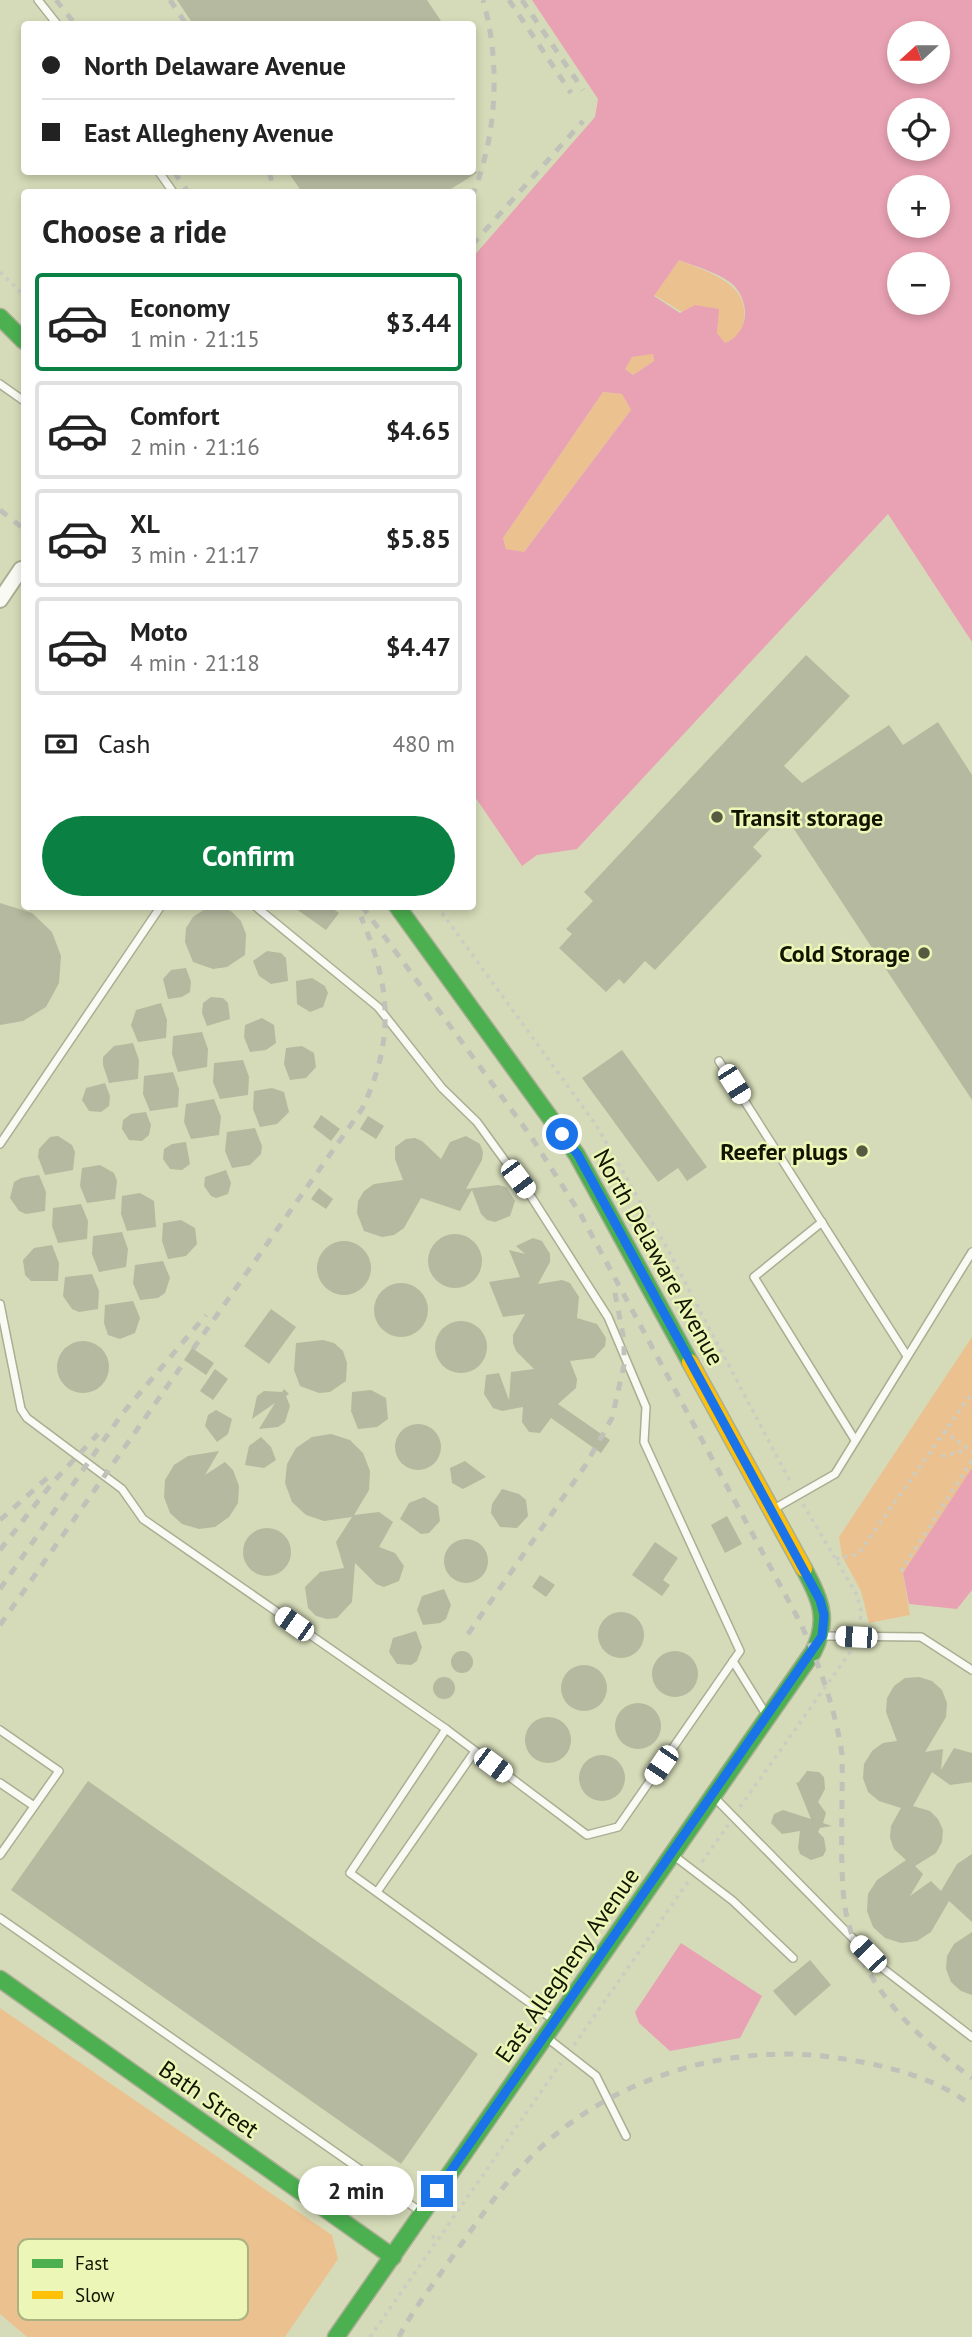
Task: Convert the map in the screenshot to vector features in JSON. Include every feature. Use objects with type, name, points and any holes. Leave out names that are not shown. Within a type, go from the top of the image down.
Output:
[{"type":"street","points":[[0,317],[21,338]]},
{"type":"street","points":[[0,600],[21,569]]},
{"type":"street","name":"North Delaware Avenue","points":[[400,910],[578,1155],[820,1600],[824,1615]]},
{"type":"street","name":"East Allegheny Avenue","points":[[341,2335],[422,2213],[768,1717],[822,1636],[824,1615]]},
{"type":"street","name":"Bath Street","points":[[0,1979],[393,2256]]},
{"type":"lane","points":[[38,0],[55,21]]},
{"type":"lane","points":[[0,384],[21,399]]},
{"type":"lane","points":[[0,1144],[158,910]]},
{"type":"lane","points":[[0,1304],[21,1409],[27,1418],[122,1489],[143,1519],[446,1729],[587,1835],[618,1827],[740,1651],[644,1442],[646,1407],[608,1317],[532,1198],[477,1122],[442,1088],[378,1007],[260,910]]},
{"type":"lane","points":[[719,1061],[907,1356]]},
{"type":"lane","points":[[822,1222],[754,1277],[855,1440]]},
{"type":"lane","points":[[772,1511],[835,1474],[972,1252]]},
{"type":"lane","points":[[822,1636],[921,1637],[972,1670]]},
{"type":"lane","points":[[733,1661],[768,1717]]},
{"type":"lane","points":[[446,1729],[350,1873],[556,2021]]},
{"type":"lane","points":[[0,1730],[59,1772],[1,1852]]},
{"type":"lane","points":[[377,1892],[475,1751]]},
{"type":"lane","points":[[0,1783],[34,1806]]},
{"type":"lane","points":[[713,1796],[881,1967],[972,2036]]},
{"type":"lane","points":[[673,1854],[733,1901],[793,1958]]},
{"type":"lane","points":[[0,1918],[422,2213]]},
{"type":"lane","points":[[545,2037],[596,2076],[626,2136]]},
{"type":"path","points":[[0,272],[21,292]]},
{"type":"path","points":[[440,910],[596,1125],[667,1248],[779,1463]]},
{"type":"path","points":[[835,1559],[859,1554],[972,1392]]},
{"type":"path","points":[[944,1432],[970,1451]]},
{"type":"path","points":[[942,1456],[970,1451]]},
{"type":"path","points":[[901,1571],[972,1461]]},
{"type":"path","points":[[818,1530],[857,1595],[862,1610],[860,1628]]},
{"type":"path","points":[[746,1798],[853,1649]]},
{"type":"path","points":[[704,1858],[718,1839]]},
{"type":"path","points":[[596,2014],[686,1884]]},
{"type":"path","points":[[370,2337],[538,2096]]},
{"type":"path","points":[[432,2236],[438,2241]]},
{"type":"shaded area","points":[[532,0],[972,0],[972,642],[888,514],[577,849],[537,855],[522,866],[476,798],[476,254],[595,117],[598,99]],"holes":[[[679,260],[726,279],[738,290],[745,316],[739,332],[725,343],[717,333],[719,309],[695,305],[680,313],[654,296]],[[653,354],[654,361],[633,375],[625,369],[632,357]],[[603,392],[622,394],[631,410],[524,552],[506,549],[503,538]]]},
{"type":"shaded area","points":[[679,260],[724,280],[740,296],[744,306],[743,324],[739,334],[733,339],[725,343],[717,333],[654,295]]},
{"type":"shaded area","points":[[653,353],[654,361],[633,375],[625,369],[631,357]]},
{"type":"shaded area","points":[[603,392],[622,394],[631,410],[523,553],[506,549],[503,538]]},
{"type":"shaded area","points":[[972,1337],[972,1468],[903,1573],[910,1615],[869,1623],[861,1591],[842,1556],[839,1537]]},
{"type":"shaded area","points":[[972,1468],[972,1590],[957,1609],[909,1604],[903,1573]]},
{"type":"shaded area","points":[[681,1943],[762,1996],[740,2038],[670,2051],[639,2023],[635,2012]]},
{"type":"shaded area","points":[[0,2008],[332,2235],[338,2259],[285,2337],[27,2337],[0,2314]]},
{"type":"building","points":[[177,0],[427,0],[441,21],[191,21]]},
{"type":"building","points":[[290,175],[473,175],[451,189],[300,189]]},
{"type":"building","points":[[806,655],[850,696],[784,766],[802,783],[889,725],[903,745],[938,722],[972,775],[972,1100],[784,814],[753,847],[762,856],[655,970],[645,961],[624,984],[619,979],[606,992],[559,948],[572,934],[566,929],[593,901],[584,892]]},
{"type":"building","points":[[0,903],[32,913],[52,932],[61,956],[59,983],[46,1007],[23,1021],[0,1025]]},
{"type":"building","points":[[204,910],[231,911],[241,921],[246,934],[245,955],[227,967],[213,969],[193,962],[185,942],[186,928],[193,917]]},
{"type":"building","points":[[298,910],[335,910],[339,913],[326,930]]},
{"type":"building","points":[[267,951],[281,953],[286,958],[288,981],[271,984],[259,976],[253,961]]},
{"type":"building","points":[[186,968],[191,982],[190,992],[182,997],[168,999],[163,979],[171,970]]},
{"type":"building","points":[[312,978],[325,986],[328,993],[323,1007],[310,1012],[297,1004],[296,981]]},
{"type":"building","points":[[211,997],[223,998],[228,1003],[230,1019],[207,1026],[202,1013],[203,1003]]},
{"type":"building","points":[[161,1003],[167,1020],[166,1038],[138,1042],[131,1025],[136,1010]]},
{"type":"building","points":[[262,1018],[274,1025],[276,1043],[266,1050],[250,1052],[244,1037],[245,1025]]},
{"type":"building","points":[[202,1032],[208,1049],[207,1067],[178,1072],[172,1054],[173,1036]]},
{"type":"building","points":[[133,1043],[139,1060],[138,1079],[109,1083],[103,1057],[114,1046]]},
{"type":"building","points":[[302,1046],[314,1053],[316,1067],[306,1078],[290,1080],[284,1064],[286,1048]]},
{"type":"building","points":[[622,1050],[707,1167],[687,1181],[678,1168],[658,1182],[582,1078]]},
{"type":"building","points":[[243,1060],[249,1077],[248,1095],[220,1099],[213,1082],[214,1063]]},
{"type":"building","points":[[173,1072],[179,1089],[178,1107],[150,1111],[143,1094],[144,1076]]},
{"type":"building","points":[[105,1083],[110,1096],[109,1106],[101,1112],[89,1111],[82,1100],[86,1088]]},
{"type":"building","points":[[272,1088],[284,1092],[289,1112],[277,1124],[260,1127],[253,1109],[254,1091]]},
{"type":"building","points":[[214,1099],[221,1117],[219,1135],[191,1139],[184,1122],[186,1104]]},
{"type":"building","points":[[146,1112],[151,1125],[149,1135],[142,1141],[129,1140],[122,1129],[123,1120],[131,1114]]},
{"type":"building","points":[[321,1115],[340,1129],[331,1141],[313,1127]]},
{"type":"building","points":[[368,1116],[384,1126],[376,1139],[360,1129]]},
{"type":"building","points":[[255,1128],[262,1146],[261,1154],[250,1165],[232,1168],[225,1151],[227,1132]]},
{"type":"building","points":[[58,1136],[72,1145],[75,1152],[73,1170],[45,1175],[38,1157],[39,1149],[50,1137]]},
{"type":"building","points":[[466,1136],[480,1144],[483,1152],[482,1160],[466,1189],[498,1185],[506,1187],[515,1201],[510,1216],[495,1222],[487,1220],[481,1214],[472,1190],[460,1211],[421,1198],[404,1228],[394,1235],[382,1237],[364,1231],[357,1213],[358,1201],[364,1191],[374,1184],[403,1180],[395,1159],[395,1147],[406,1139],[415,1138],[441,1159],[450,1142]]},
{"type":"building","points":[[186,1142],[190,1164],[182,1170],[170,1169],[163,1159],[164,1149],[172,1144]]},
{"type":"building","points":[[100,1165],[114,1173],[117,1181],[115,1199],[87,1203],[80,1186],[82,1168]]},
{"type":"building","points":[[226,1170],[231,1183],[228,1194],[216,1198],[211,1196],[204,1186],[205,1177]]},
{"type":"building","points":[[39,1175],[46,1192],[45,1211],[26,1214],[19,1211],[10,1198],[14,1182]]},
{"type":"building","points":[[319,1188],[333,1199],[326,1209],[311,1199]]},
{"type":"building","points":[[140,1193],[154,1201],[156,1227],[127,1231],[121,1214],[122,1196]]},
{"type":"building","points":[[81,1204],[88,1221],[87,1239],[58,1243],[52,1226],[53,1208]]},
{"type":"building","points":[[181,1220],[195,1228],[197,1244],[186,1256],[168,1259],[162,1241],[163,1223]]},
{"type":"building","points":[[122,1232],[128,1249],[126,1267],[99,1272],[92,1254],[93,1236]]},
{"type":"building","points":[[455,1234],[474,1242],[482,1261],[474,1280],[455,1288],[436,1280],[428,1261],[436,1242]]},
{"type":"building","points":[[533,1238],[542,1241],[550,1254],[550,1262],[538,1284],[562,1280],[570,1283],[579,1297],[577,1318],[597,1324],[606,1338],[605,1346],[594,1358],[570,1361],[577,1379],[576,1388],[558,1404],[610,1440],[601,1453],[551,1418],[540,1433],[529,1432],[522,1422],[523,1407],[502,1411],[493,1408],[484,1394],[486,1375],[499,1373],[509,1400],[511,1372],[534,1369],[516,1351],[513,1343],[513,1335],[525,1314],[503,1317],[489,1282],[520,1277],[509,1250],[525,1254],[516,1246]]},
{"type":"building","points":[[344,1241],[363,1249],[371,1268],[363,1287],[344,1295],[325,1287],[317,1268],[325,1249]]},
{"type":"building","points":[[52,1245],[59,1263],[58,1281],[31,1281],[25,1275],[23,1260],[34,1248]]},
{"type":"building","points":[[163,1261],[170,1278],[165,1293],[158,1298],[140,1300],[133,1283],[135,1265]]},
{"type":"building","points":[[92,1274],[99,1291],[98,1309],[79,1312],[72,1309],[63,1296],[65,1277]]},
{"type":"building","points":[[401,1283],[420,1291],[428,1310],[420,1329],[401,1337],[382,1329],[374,1310],[382,1291]]},
{"type":"building","points":[[133,1301],[140,1318],[135,1333],[120,1339],[108,1335],[104,1323],[105,1305]]},
{"type":"building","points":[[271,1309],[296,1327],[269,1364],[244,1346]]},
{"type":"building","points":[[461,1321],[480,1328],[487,1347],[480,1366],[461,1373],[442,1366],[435,1347],[442,1328]]},
{"type":"building","points":[[323,1340],[334,1343],[343,1351],[347,1363],[346,1381],[330,1392],[319,1393],[300,1386],[294,1370],[296,1343]]},
{"type":"building","points":[[83,1341],[93,1343],[101,1349],[107,1357],[107,1377],[101,1385],[93,1391],[83,1393],[73,1391],[65,1385],[59,1377],[57,1367],[59,1357],[65,1349],[73,1343]]},
{"type":"building","points":[[192,1348],[214,1363],[206,1375],[184,1360]]},
{"type":"building","points":[[215,1369],[228,1379],[213,1400],[200,1391]]},
{"type":"building","points":[[284,1389],[289,1394],[286,1396],[290,1406],[285,1422],[278,1427],[259,1429],[275,1403],[252,1419],[257,1396],[264,1391],[282,1392]]},
{"type":"building","points":[[371,1390],[386,1398],[388,1419],[377,1427],[358,1429],[351,1411],[352,1392]]},
{"type":"building","points":[[216,1410],[232,1419],[228,1434],[217,1442],[205,1426],[208,1415]]},
{"type":"building","points":[[418,1424],[434,1431],[441,1447],[434,1463],[418,1470],[402,1463],[395,1447],[402,1431]]},
{"type":"building","points":[[331,1434],[350,1440],[363,1453],[370,1471],[369,1490],[354,1515],[379,1512],[393,1522],[379,1547],[395,1553],[404,1566],[399,1581],[384,1587],[376,1584],[355,1563],[352,1602],[337,1618],[327,1619],[316,1616],[308,1608],[305,1587],[320,1572],[344,1568],[336,1542],[352,1517],[324,1521],[306,1515],[292,1502],[285,1483],[287,1464],[296,1448],[312,1437]]},
{"type":"building","points":[[261,1437],[271,1447],[276,1460],[264,1468],[245,1465],[249,1446]]},
{"type":"building","points":[[219,1451],[205,1475],[225,1462],[233,1470],[239,1486],[238,1503],[229,1517],[215,1527],[199,1529],[182,1524],[170,1513],[164,1497],[165,1480],[174,1465],[188,1456]]},
{"type":"building","points":[[465,1461],[486,1477],[463,1489],[452,1483],[450,1468]]},
{"type":"building","points":[[502,1489],[519,1494],[526,1500],[528,1516],[517,1528],[500,1527],[491,1513],[492,1504]]},
{"type":"building","points":[[424,1497],[438,1506],[440,1521],[429,1533],[421,1534],[400,1519],[409,1503]]},
{"type":"building","points":[[727,1516],[742,1544],[725,1553],[711,1525]]},
{"type":"building","points":[[267,1528],[284,1535],[291,1552],[284,1569],[267,1576],[250,1569],[243,1552],[250,1535]]},
{"type":"building","points":[[466,1539],[482,1545],[488,1561],[482,1577],[466,1583],[450,1577],[444,1561],[450,1545]]},
{"type":"building","points":[[655,1542],[678,1558],[663,1580],[670,1585],[662,1596],[632,1575]]},
{"type":"building","points":[[540,1575],[555,1585],[546,1597],[532,1587]]},
{"type":"building","points":[[444,1589],[451,1605],[446,1619],[440,1623],[423,1625],[417,1610],[422,1596]]},
{"type":"building","points":[[621,1612],[638,1618],[644,1635],[638,1652],[621,1658],[604,1652],[598,1635],[604,1618]]},
{"type":"building","points":[[416,1631],[422,1647],[417,1661],[411,1665],[397,1664],[389,1652],[393,1638]]},
{"type":"building","points":[[462,1651],[470,1654],[473,1662],[470,1670],[462,1673],[454,1670],[451,1662],[454,1654]]},
{"type":"building","points":[[675,1651],[692,1657],[698,1674],[692,1691],[675,1697],[658,1691],[652,1674],[658,1657]]},
{"type":"building","points":[[584,1665],[601,1671],[607,1688],[601,1705],[584,1711],[567,1705],[561,1688],[567,1671]]},
{"type":"building","points":[[444,1677],[452,1680],[455,1688],[452,1696],[444,1699],[436,1696],[433,1688],[436,1680]]},
{"type":"building","points":[[919,1677],[932,1681],[942,1690],[947,1703],[946,1717],[925,1752],[943,1749],[941,1770],[954,1748],[972,1753],[972,1782],[950,1785],[932,1772],[913,1806],[930,1811],[943,1830],[942,1842],[936,1853],[915,1866],[923,1874],[910,1896],[931,1881],[941,1891],[957,1864],[972,1854],[972,1922],[949,1901],[931,1932],[917,1941],[901,1943],[885,1938],[873,1927],[867,1911],[868,1894],[877,1880],[906,1860],[894,1849],[890,1838],[891,1826],[901,1808],[879,1801],[868,1792],[863,1778],[864,1764],[872,1751],[883,1743],[897,1741],[886,1712],[887,1698],[894,1686],[905,1678]]},
{"type":"building","points":[[638,1703],[655,1709],[661,1726],[655,1743],[638,1749],[621,1743],[615,1726],[621,1709]]},
{"type":"building","points":[[548,1717],[564,1724],[571,1740],[564,1756],[548,1763],[532,1756],[525,1740],[532,1724]]},
{"type":"building","points":[[602,1755],[618,1762],[625,1778],[618,1794],[602,1801],[586,1794],[579,1778],[586,1762]]},
{"type":"building","points":[[807,1771],[819,1772],[824,1777],[825,1789],[818,1802],[826,1813],[823,1823],[832,1826],[820,1828],[818,1832],[824,1838],[826,1850],[823,1856],[811,1860],[800,1854],[800,1831],[782,1834],[771,1823],[774,1814],[783,1810],[811,1819],[796,1782],[798,1783]]},
{"type":"building","points":[[88,1781],[478,2054],[401,2164],[11,1890]]},
{"type":"building","points":[[972,1932],[972,1995],[961,1991],[951,1982],[946,1969],[947,1956],[954,1944]]},
{"type":"building","points":[[810,1960],[831,1985],[795,2016],[773,1991]]},
{"type":"railway","points":[[56,0],[73,21]]},
{"type":"railway","points":[[170,0],[184,21]]},
{"type":"railway","points":[[475,189],[487,149],[494,99],[492,49],[483,0]]},
{"type":"railway","points":[[509,0],[571,93]]},
{"type":"railway","points":[[522,0],[583,90]]},
{"type":"railway","points":[[476,241],[583,121]]},
{"type":"railway","points":[[176,175],[186,189]]},
{"type":"railway","points":[[270,175],[274,189]]},
{"type":"railway","points":[[0,510],[21,527]]},
{"type":"railway","points":[[365,910],[530,1135],[581,1215],[801,1624],[826,1688],[842,1754],[843,1889],[847,1919],[856,1947],[869,1973],[905,2020],[926,2041],[972,2078]]},
{"type":"railway","points":[[193,1349],[362,1109],[373,1084],[380,1060],[385,1013],[378,966],[361,917]]},
{"type":"railway","points":[[468,1634],[585,1466],[612,1418],[624,1365],[624,1340],[614,1288]]},
{"type":"railway","points":[[0,1589],[122,1414],[206,1315]]},
{"type":"railway","points":[[0,1625],[185,1361]]},
{"type":"railway","points":[[0,1550],[53,1482],[98,1434]]},
{"type":"railway","points":[[0,1520],[47,1478]]},
{"type":"railway","points":[[399,2337],[411,2315],[489,2206],[527,2161],[558,2132],[593,2108],[670,2072],[712,2061],[754,2055],[796,2054],[838,2058],[891,2069],[926,2080],[972,2106]]},
{"type":"traffic: fast","points":[[0,317],[21,338]]},
{"type":"traffic: fast","points":[[400,910],[577,1155],[690,1362]]},
{"type":"traffic: fast","points":[[336,2337],[813,1652],[821,1630],[821,1609],[804,1569]]},
{"type":"traffic: fast","points":[[0,1979],[393,2257]]},
{"type":"traffic: slow","points":[[690,1362],[804,1569]]},
{"type":"place","name":"Transit storage","points":[[717,817]]},
{"type":"place","name":"Cold Storage","points":[[924,953]]},
{"type":"place","name":"Reefer plugs","points":[[862,1151]]},
{"type":"route","points":[[437,2191],[822,1636],[824,1615],[820,1600],[578,1155],[562,1134]]}]
